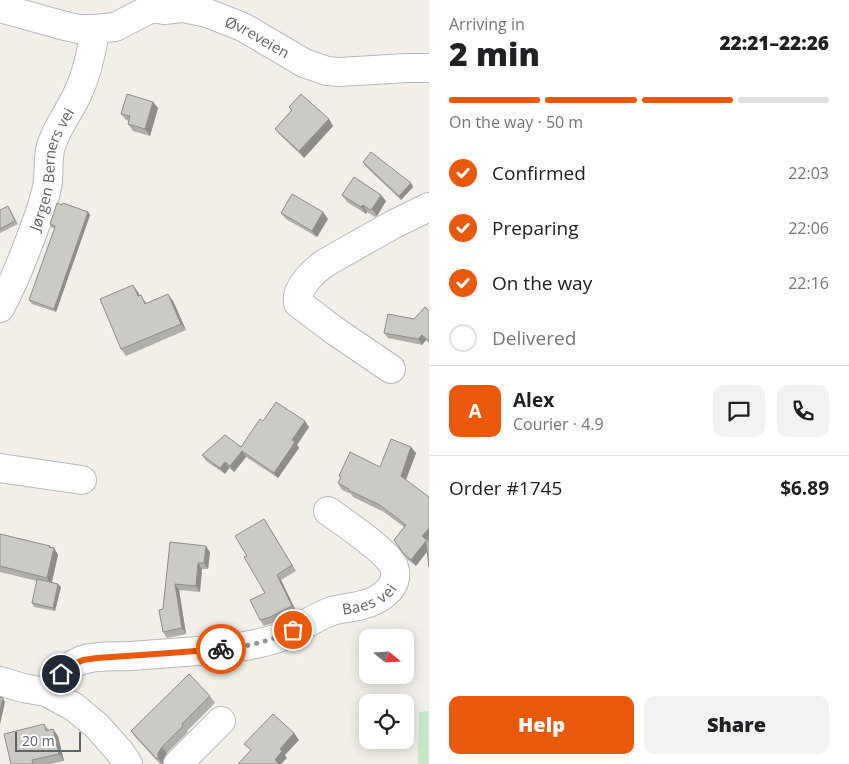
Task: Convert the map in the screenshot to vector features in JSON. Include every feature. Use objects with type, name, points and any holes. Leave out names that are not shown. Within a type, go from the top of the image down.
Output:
[{"type":"street","name":"Øvreveien","points":[[0,8],[65,26],[79,29],[94,29],[114,27],[162,5],[207,13],[228,21],[304,63],[327,71],[429,68]]},
{"type":"street","name":"Jørgen Berners vei","points":[[0,308],[15,279],[39,217],[47,186],[51,146],[58,128],[81,85],[92,52],[94,29]]},
{"type":"street","points":[[392,369],[335,331],[298,303],[297,300],[302,286],[315,270],[429,206]]},
{"type":"street","points":[[0,468],[82,480]]},
{"type":"street","name":"Baes vei","points":[[46,692],[70,666],[83,660],[170,653],[266,642],[279,638],[332,611],[362,606],[374,601],[391,589],[394,583],[394,567],[389,559],[328,510]]},
{"type":"street","points":[[0,681],[46,692],[74,707],[97,726],[128,764]]},
{"type":"street","points":[[178,764],[221,721]]},
{"type":"green space","points":[[429,711],[429,764],[418,764],[419,712]]},
{"type":"building","points":[[127,94],[153,102],[145,129],[128,124],[130,116],[121,114]]},
{"type":"building","points":[[301,94],[329,119],[299,151],[275,129],[292,110],[289,107]]},
{"type":"building","points":[[371,152],[411,183],[399,196],[363,162]]},
{"type":"building","points":[[354,177],[381,195],[372,209],[370,210],[363,205],[361,207],[342,195]]},
{"type":"building","points":[[292,194],[323,212],[312,231],[281,213]]},
{"type":"building","points":[[57,203],[62,205],[63,203],[88,212],[54,309],[29,300],[55,227],[50,224]]},
{"type":"building","points":[[8,206],[15,221],[0,229],[0,210]]},
{"type":"building","points":[[133,285],[138,296],[141,295],[145,304],[168,294],[181,324],[121,349],[100,299]]},
{"type":"building","points":[[425,307],[429,311],[429,341],[422,335],[418,339],[384,333],[388,314],[414,319]]},
{"type":"building","points":[[276,402],[305,421],[292,440],[295,442],[274,473],[242,451],[230,466],[225,462],[220,468],[202,455],[225,435],[241,447],[260,419],[263,421]]},
{"type":"building","points":[[391,439],[411,447],[401,476],[429,497],[429,528],[422,536],[429,542],[429,567],[426,541],[411,560],[403,553],[394,540],[406,525],[380,505],[348,490],[338,483],[341,477],[339,476],[350,452],[380,467]]},
{"type":"building","points":[[264,519],[292,565],[277,575],[292,606],[260,620],[250,600],[265,593],[244,557],[247,556],[235,536]]},
{"type":"building","points":[[0,534],[54,548],[47,578],[0,566]]},
{"type":"building","points":[[170,542],[206,546],[204,563],[198,563],[196,586],[175,584],[182,628],[163,632],[159,610],[163,609]]},
{"type":"building","points":[[37,579],[58,584],[53,608],[32,603]]},
{"type":"building","points":[[189,674],[210,696],[162,747],[157,759],[131,731]]},
{"type":"building","points":[[0,697],[3,698],[0,711]]},
{"type":"building","points":[[273,714],[294,733],[280,749],[282,751],[275,760],[279,764],[238,764],[251,750],[244,744]]},
{"type":"building","points":[[44,724],[46,731],[53,729],[59,754],[32,760],[33,764],[11,764],[4,734]]},
{"type":"way so far","points":[[221,649],[266,642],[279,638],[293,630]]},
{"type":"route","points":[[61,674],[70,666],[83,660],[221,649]]}]
